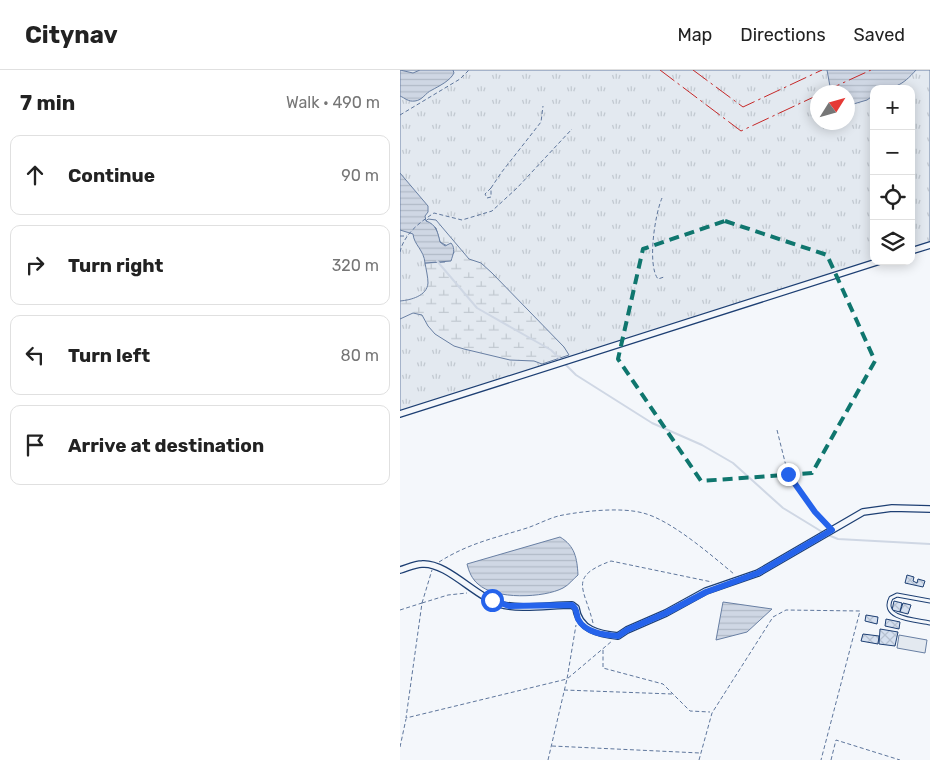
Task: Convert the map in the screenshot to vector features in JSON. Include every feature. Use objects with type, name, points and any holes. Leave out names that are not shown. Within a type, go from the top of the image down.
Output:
[{"type":"street","points":[[915,250],[930,245]]},
{"type":"street","points":[[400,414],[870,264]]},
{"type":"street","points":[[400,570],[419,564],[434,566],[458,578],[476,592],[509,606],[572,605],[576,608],[578,617],[583,625],[603,634],[618,636],[706,592],[758,573],[868,511],[892,508],[930,509]]},
{"type":"lane","points":[[930,601],[897,595],[891,598],[889,610],[894,615],[930,623]]},
{"type":"path","points":[[400,115],[460,79],[469,70]]},
{"type":"path","points":[[491,188],[541,122],[543,106]]},
{"type":"path","points":[[400,252],[407,236],[434,213],[462,220],[492,211],[517,188],[572,128]]},
{"type":"path","points":[[662,198],[659,205],[652,254],[655,276],[658,279],[664,277]]},
{"type":"path","points":[[400,236],[407,236]]},
{"type":"path","points":[[777,430],[788,474],[831,531]]},
{"type":"path","points":[[400,747],[406,718],[422,603],[434,566],[453,554],[478,542],[528,528],[561,515],[602,510],[643,513],[674,528],[741,580]]},
{"type":"path","points":[[595,631],[590,609],[582,589],[585,575],[595,567],[611,561],[727,585]]},
{"type":"path","points":[[400,610],[448,595],[476,592]]},
{"type":"path","points":[[699,760],[712,712],[773,617],[786,610],[860,611],[821,760]]},
{"type":"path","points":[[548,760],[567,679],[578,617]]},
{"type":"path","points":[[406,718],[567,679],[618,636]]},
{"type":"path","points":[[603,649],[603,668],[663,684],[690,710],[712,712]]},
{"type":"path","points":[[564,690],[673,694]]},
{"type":"path","points":[[830,760],[836,740],[900,760]]},
{"type":"path","points":[[551,746],[701,753]]},
{"type":"highlighted area","points":[[725,221],[827,255],[875,361],[812,473],[701,481],[618,359],[643,249]]},
{"type":"green space","points":[[400,70],[930,70],[930,242],[915,247],[915,85],[870,85],[870,261],[400,413]]},
{"type":"green space","points":[[428,219],[436,220],[469,259],[481,263],[492,273],[564,347],[569,355],[542,364],[534,361],[510,360],[454,346],[435,334],[422,315],[413,313],[400,319],[400,301],[418,297],[427,287],[425,263],[445,262],[454,253],[453,249],[440,242],[436,228],[426,221]]},
{"type":"green space","points":[[899,635],[927,640],[925,653],[897,648]]},
{"type":"shaded area","points":[[400,70],[413,73],[420,70],[453,70],[454,73],[444,83],[420,99],[413,101],[400,96]]},
{"type":"shaded area","points":[[827,70],[916,70],[899,85],[870,85],[870,98],[855,104],[855,85],[830,85]]},
{"type":"shaded area","points":[[400,173],[428,206],[428,212],[425,216],[426,221],[434,227],[440,242],[445,246],[451,243],[453,245],[454,252],[451,261],[425,263],[413,234],[400,230]]},
{"type":"shaded area","points":[[560,537],[572,548],[577,563],[578,575],[565,587],[544,594],[507,595],[486,589],[472,578],[467,564]]},
{"type":"shaded area","points":[[723,602],[772,609],[747,632],[716,640]]},
{"type":"building","points":[[907,575],[914,577],[913,581],[917,583],[918,579],[925,581],[923,587],[905,583]]},
{"type":"building","points":[[894,601],[902,603],[900,612],[892,610]]},
{"type":"building","points":[[903,603],[911,605],[908,614],[900,612]]},
{"type":"building","points":[[866,615],[878,617],[877,624],[865,621]]},
{"type":"building","points":[[886,619],[900,622],[899,629],[885,626]]},
{"type":"building","points":[[880,629],[898,632],[895,646],[879,644]]},
{"type":"building","points":[[863,634],[879,636],[878,644],[861,641]]},
{"type":"waterway","points":[[437,261],[477,308],[551,350],[576,375],[652,423],[702,445],[733,463],[783,508],[824,533]]},
{"type":"waterway","points":[[828,535],[838,539],[930,544]]},
{"type":"power","points":[[660,70],[741,131],[810,99]]},
{"type":"power","points":[[693,70],[743,107],[822,70]]},
{"type":"power","points":[[838,85],[871,70]]},
{"type":"route","points":[[492,600],[509,606],[574,605],[583,625],[603,634],[618,636],[706,592],[758,573],[832,530],[815,512],[788,474]]}]
